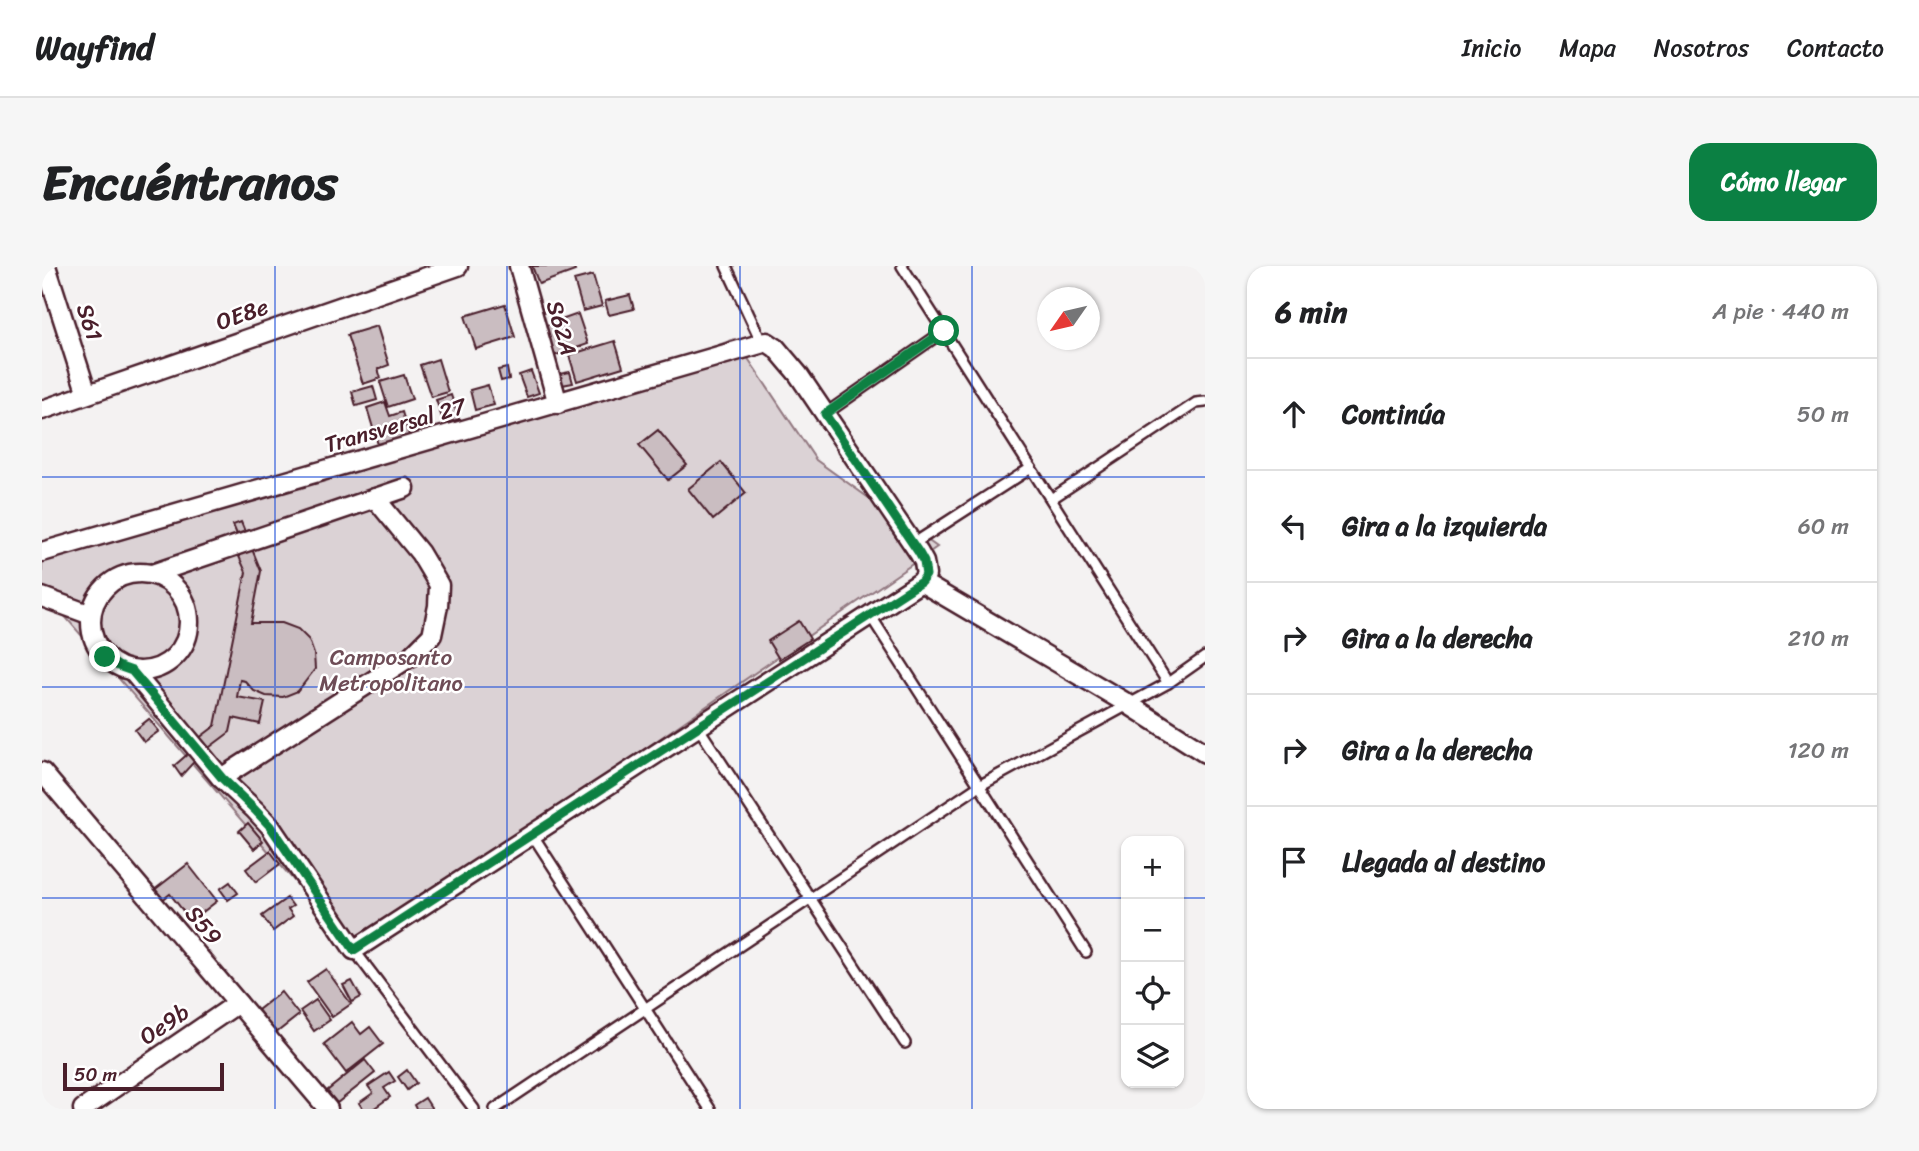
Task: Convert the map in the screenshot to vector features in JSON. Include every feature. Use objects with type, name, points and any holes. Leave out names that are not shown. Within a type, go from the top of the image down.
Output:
[{"type":"street","name":"S61","points":[[46,266],[88,394]]},
{"type":"street","name":"OE8e","points":[[42,410],[458,266]]},
{"type":"street","name":"S62A","points":[[519,266],[558,404]]},
{"type":"street","points":[[132,671],[222,778],[270,826],[354,950],[921,582],[926,575],[924,562],[913,544],[798,374],[776,348],[767,342],[762,343]]},
{"type":"street","name":"Transversal 27","points":[[42,552],[762,343]]},
{"type":"street","points":[[152,574],[405,488]]},
{"type":"street","points":[[222,778],[410,657],[432,635],[439,585],[420,553],[375,498]]},
{"type":"street","points":[[152,574],[167,580],[179,592],[187,607],[190,624],[187,640],[178,655],[165,665],[149,671],[132,671],[111,662],[96,645],[91,630],[91,615],[96,599],[106,586],[119,576],[152,574]]},
{"type":"street","points":[[921,582],[1128,704],[1205,753]]},
{"type":"street","points":[[42,597],[91,615]]},
{"type":"street","name":"S59","points":[[42,772],[328,1109]]},
{"type":"street","name":"Oe9b","points":[[83,1109],[238,1003]]},
{"type":"lane","points":[[726,266],[762,343]]},
{"type":"lane","points":[[902,266],[1168,682]]},
{"type":"lane","points":[[825,414],[944,331]]},
{"type":"lane","points":[[1051,499],[1196,403],[1205,402]]},
{"type":"lane","points":[[913,544],[1031,468]]},
{"type":"lane","points":[[870,615],[1086,952]]},
{"type":"lane","points":[[495,1109],[979,786],[1168,682],[1205,657]]},
{"type":"lane","points":[[698,727],[905,1043]]},
{"type":"lane","points":[[532,834],[710,1109]]},
{"type":"lane","points":[[354,950],[474,1109]]},
{"type":"green space","name":"Camposanto Metropolitano","points":[[735,339],[816,460],[937,547],[354,950],[42,590],[42,552],[558,404]]},
{"type":"building","points":[[532,266],[573,266],[575,271],[539,284]]},
{"type":"building","points":[[593,275],[602,306],[583,311],[574,280]]},
{"type":"building","points":[[630,295],[634,309],[609,315],[605,301]]},
{"type":"building","points":[[505,304],[515,337],[476,349],[465,316]]},
{"type":"building","points":[[578,314],[588,344],[551,357],[541,327]]},
{"type":"building","points":[[377,326],[389,365],[378,369],[381,378],[363,384],[347,335]]},
{"type":"building","points":[[615,341],[623,367],[577,381],[569,355]]},
{"type":"building","points":[[438,359],[448,392],[431,397],[420,365]]},
{"type":"building","points":[[507,368],[509,379],[501,381],[498,370]]},
{"type":"building","points":[[531,371],[539,393],[527,397],[519,375]]},
{"type":"building","points":[[570,372],[573,383],[562,385],[559,374]]},
{"type":"building","points":[[404,375],[412,399],[388,407],[380,382]]},
{"type":"building","points":[[488,385],[494,405],[475,410],[470,390]]},
{"type":"building","points":[[373,386],[377,400],[356,406],[352,392]]},
{"type":"building","points":[[451,395],[459,419],[444,424],[436,400]]},
{"type":"building","points":[[385,402],[390,416],[402,412],[410,438],[379,448],[367,408]]},
{"type":"building","points":[[430,418],[434,430],[416,435],[413,423]]},
{"type":"building","points":[[658,430],[687,465],[668,480],[639,445]]},
{"type":"building","points":[[721,462],[746,493],[713,520],[688,489]]},
{"type":"building","points":[[241,522],[261,571],[251,623],[282,623],[298,629],[309,640],[315,669],[298,691],[283,697],[266,696],[240,680],[237,697],[265,702],[260,724],[233,718],[230,732],[202,753],[181,776],[174,766],[197,746],[194,742],[215,726],[246,572],[237,552],[243,549],[233,525]]},
{"type":"building","points":[[799,621],[810,639],[779,659],[768,641]]},
{"type":"building","points":[[149,719],[159,731],[144,742],[135,730]]},
{"type":"building","points":[[248,823],[263,841],[254,849],[239,831]]},
{"type":"building","points":[[270,851],[280,864],[256,882],[246,869]]},
{"type":"building","points":[[188,864],[217,901],[191,921],[170,894],[161,901],[153,891]]},
{"type":"building","points":[[230,882],[238,893],[228,900],[220,889]]},
{"type":"building","points":[[287,898],[293,906],[288,909],[293,916],[273,931],[262,916]]},
{"type":"building","points":[[326,969],[351,1004],[332,1017],[307,982]]},
{"type":"building","points":[[352,981],[361,997],[352,1002],[343,985]]},
{"type":"building","points":[[281,992],[299,1015],[276,1033],[258,1010]]},
{"type":"building","points":[[316,1000],[330,1020],[314,1031],[300,1011]]},
{"type":"building","points":[[352,1022],[361,1034],[370,1027],[383,1044],[346,1073],[324,1044]]},
{"type":"building","points":[[365,1060],[375,1073],[337,1103],[327,1091]]},
{"type":"building","points":[[407,1070],[416,1083],[407,1090],[398,1077]]},
{"type":"building","points":[[389,1072],[395,1081],[384,1088],[390,1097],[373,1109],[363,1109],[359,1103],[373,1093],[368,1086]]},
{"type":"building","points":[[425,1098],[432,1109],[416,1109],[414,1105]]},
{"type":"route","points":[[105,657],[132,671],[222,778],[270,826],[354,950],[921,582],[926,575],[919,553],[825,414],[944,331]]}]
